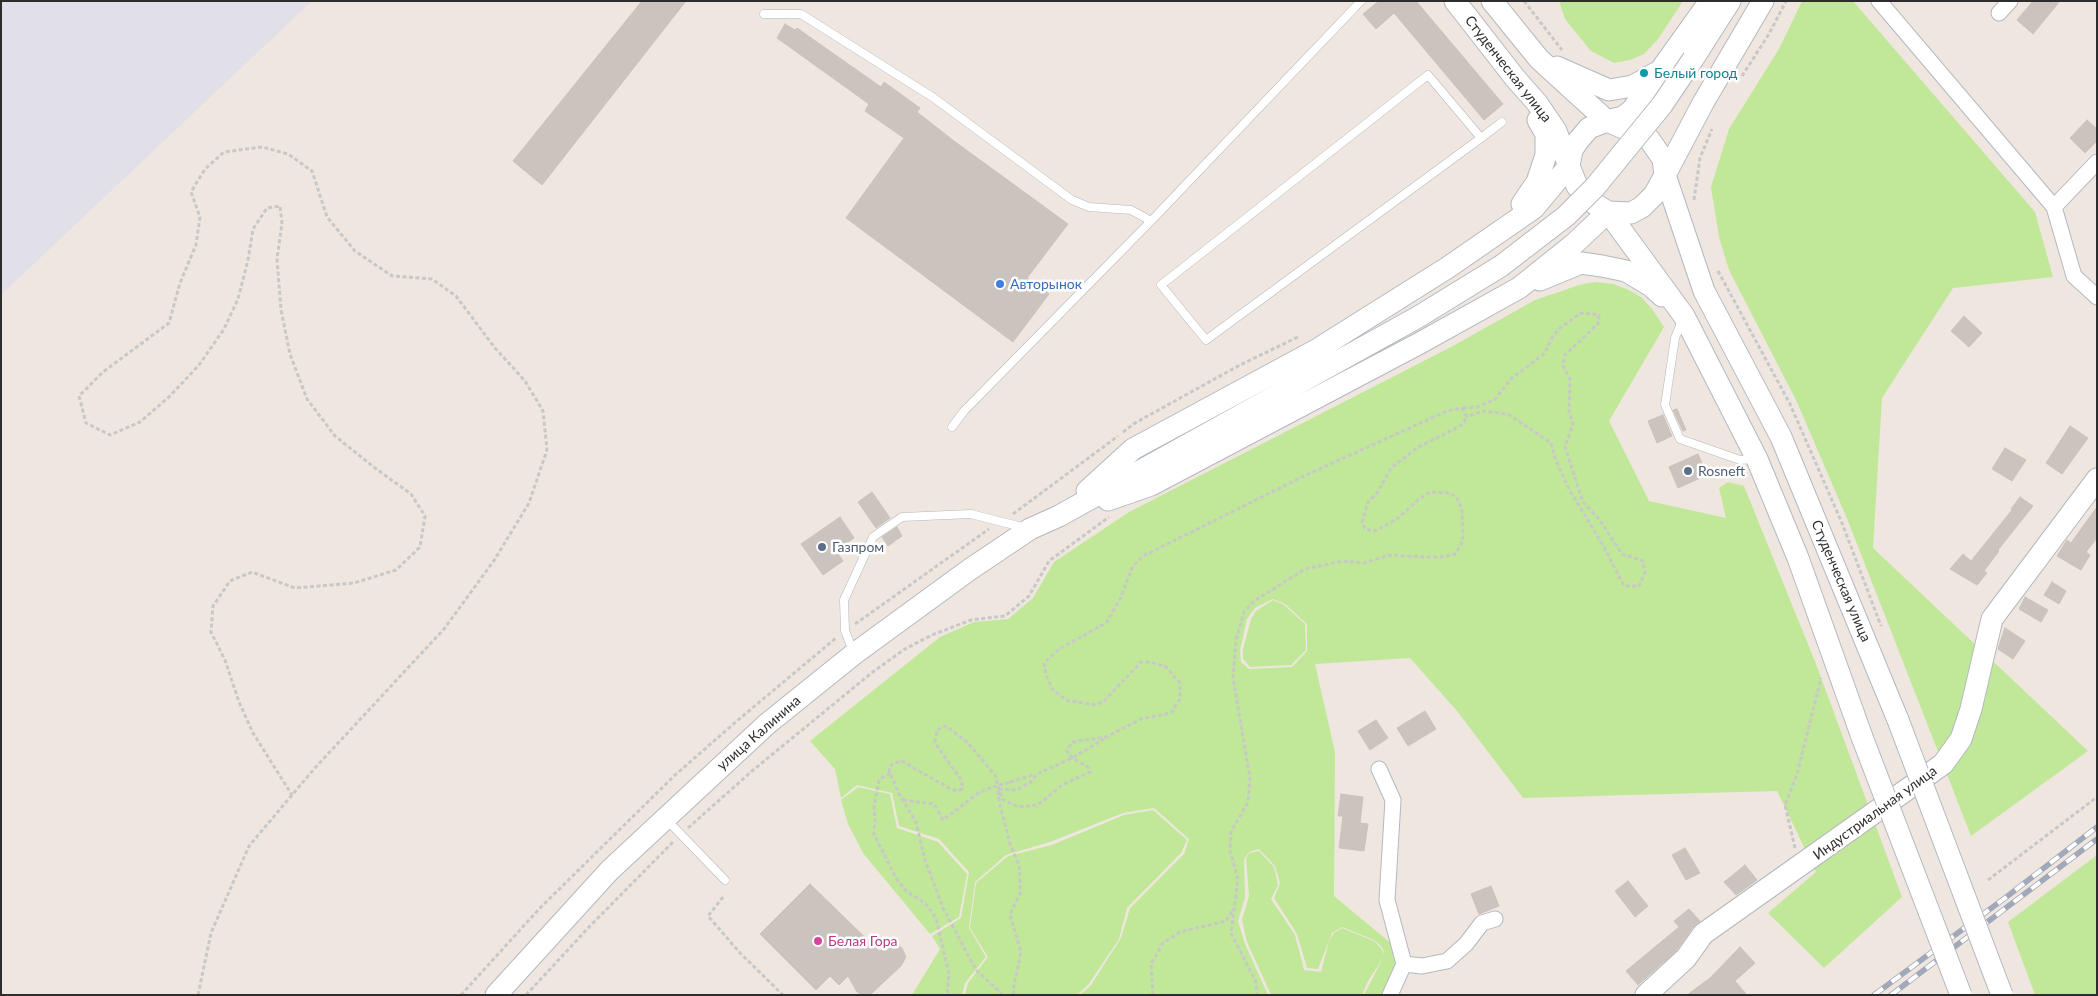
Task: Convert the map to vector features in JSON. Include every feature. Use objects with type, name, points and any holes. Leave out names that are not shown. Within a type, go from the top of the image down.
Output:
[{"type":"main road","name":"Студенческая улица","points":[[1455,1],[1537,103],[1556,131],[1569,166]]},
{"type":"main road","points":[[1492,1],[1539,59],[1607,121],[1649,138],[1663,159],[1665,175]]},
{"type":"main road","points":[[1058,516],[1133,449],[1318,349],[1447,268],[1534,208],[1569,166],[1572,150],[1589,128],[1623,117],[1632,110],[1710,1]]},
{"type":"main road","points":[[1058,516],[1418,317],[1501,266],[1566,216],[1595,187],[1662,105],[1730,1]]},
{"type":"main road","points":[[1519,288],[1574,244],[1608,212],[1631,213],[1642,207],[1654,196],[1703,103],[1763,1]]},
{"type":"main road","points":[[1539,59],[1609,90],[1633,86],[1662,69]]},
{"type":"main road","points":[[1447,268],[1520,206],[1537,182],[1546,155],[1546,134],[1515,78]]},
{"type":"main road","points":[[1569,166],[1577,186],[1594,204],[1608,212],[1684,316],[1757,459],[1798,558],[1862,737],[1961,995]]},
{"type":"main road","name":"Студенческая улица","points":[[1665,175],[1704,291],[1781,437],[1898,720],[2002,995]]},
{"type":"main road","points":[[1058,516],[1151,485],[1420,343],[1519,288],[1581,263],[1626,271],[1651,286],[1684,316]]},
{"type":"main road","name":"Индустриальная улица","points":[[1646,995],[1686,958],[1703,934],[1943,764],[1961,738],[1992,619],[2097,479]]},
{"type":"main road","name":"улица Калинина","points":[[496,995],[610,870],[766,724],[854,654],[968,570],[1030,529],[1058,516]]},
{"type":"street","points":[[1879,1],[2054,207],[2074,276],[2097,297]]},
{"type":"street","points":[[1999,13],[2010,1]]},
{"type":"street","points":[[2054,207],[2097,162]]},
{"type":"street","points":[[1379,769],[1393,800],[1387,900],[1404,964],[1390,995]]},
{"type":"street","points":[[1404,964],[1422,966],[1447,961],[1466,944],[1482,923],[1495,919]]},
{"type":"lane","points":[[952,427],[964,411],[1151,221],[1361,1]]},
{"type":"lane","points":[[764,14],[801,14],[934,98],[1072,200],[1089,207],[1131,210],[1151,221]]},
{"type":"lane","points":[[1481,138],[1428,75],[1161,285],[1206,340],[1481,138],[1502,122]]},
{"type":"lane","points":[[1684,316],[1675,338],[1665,405],[1680,439],[1740,460],[1757,459]]},
{"type":"lane","points":[[854,654],[845,631],[844,600],[873,537],[902,517],[972,514],[1030,529]]},
{"type":"lane","points":[[664,818],[726,880]]},
{"type":"path","points":[[1524,1],[1564,51]]},
{"type":"path","points":[[1738,82],[1769,34],[1786,1]]},
{"type":"path","points":[[1692,209],[1700,158],[1714,123]]},
{"type":"path","points":[[198,995],[211,933],[249,846],[292,795],[444,629],[494,559],[529,503],[547,450],[543,411],[525,381],[495,348],[456,296],[432,279],[392,276],[355,250],[327,217],[312,170],[288,154],[262,147],[224,152],[205,168],[191,192],[200,217],[196,245],[180,283],[169,323],[103,372],[79,396],[86,424],[110,435],[140,422],[170,396],[199,364],[224,329],[238,299],[248,260],[253,229],[267,208],[280,206],[282,223],[278,259],[281,310],[290,354],[307,399],[334,436],[411,494],[424,516],[420,547],[396,570],[354,583],[296,588],[252,572],[230,581],[213,606],[211,632],[225,660],[239,702],[253,733],[292,795]]},
{"type":"path","points":[[1717,268],[1790,404],[1842,522],[1883,632]]},
{"type":"path","points":[[902,800],[934,804],[943,820],[981,791],[1037,774],[1072,758],[1142,718],[1171,713],[1180,699],[1180,684],[1166,667],[1151,662],[1141,662],[1104,701],[1096,706],[1066,700],[1053,690],[1046,675],[1044,663],[1059,649],[1106,623],[1120,599],[1133,566],[1142,556],[1313,472],[1447,411],[1477,407],[1494,400],[1512,378],[1544,354],[1561,327],[1581,313],[1599,315],[1598,324],[1565,355],[1563,366],[1570,379],[1569,412],[1573,424],[1565,447],[1583,502],[1599,519],[1622,554],[1643,561],[1645,573],[1639,586],[1624,586],[1604,547],[1569,489],[1555,458],[1551,443],[1508,414],[1482,411],[1467,417],[1462,425],[1417,448],[1392,468],[1368,502],[1362,522],[1365,529],[1375,531],[1397,519],[1419,499],[1430,492],[1450,493],[1457,498],[1462,509],[1461,545],[1455,554],[1443,557],[1389,555],[1364,563],[1343,561],[1305,569],[1254,601],[1244,612],[1236,640],[1233,678],[1250,778],[1248,802],[1231,832],[1230,851],[1238,879],[1231,933],[1256,982],[1258,995]]},
{"type":"path","points":[[461,995],[539,909],[674,776],[845,631],[1002,521],[1135,423],[1240,365],[1302,335]]},
{"type":"path","points":[[1462,408],[1467,417]]},
{"type":"path","points":[[526,995],[590,926],[681,834],[760,764],[874,671],[905,649],[932,634],[971,620],[1005,616],[1029,596],[1049,561],[1110,516]]},
{"type":"path","points":[[1804,864],[1792,844],[1785,805],[1797,774],[1822,672],[1826,680]]},
{"type":"path","points":[[1003,995],[976,970],[943,908],[926,860],[916,822],[902,800],[890,773],[889,768],[892,764],[902,762],[949,788],[957,791],[962,789],[962,781],[937,746],[937,730],[946,726],[967,742],[995,775],[999,801],[1010,844],[1019,865],[1020,893],[1010,915],[1021,952],[1013,990],[1014,995]]},
{"type":"path","points":[[998,789],[1002,799],[1018,807],[1038,805],[1062,785],[1090,772],[1088,767],[1072,758],[1067,751],[1072,742],[1106,737]]},
{"type":"path","points":[[890,773],[879,780],[874,807],[874,834],[896,878],[906,891],[925,902],[936,918],[949,974],[947,995]]},
{"type":"path","points":[[998,789],[1017,790],[1031,782],[1037,774]]},
{"type":"path","points":[[1988,880],[2097,797]]},
{"type":"path","points":[[722,897],[708,916],[740,953],[783,995]]},
{"type":"path","points":[[1152,995],[1151,964],[1163,943],[1180,932],[1226,921],[1233,909]]},
{"type":"path","points":[[998,990],[998,995]]},
{"type":"shaded area","points":[[1,1],[312,1],[1,295]]},
{"type":"green space","points":[[1559,1],[1683,1],[1658,39],[1644,54],[1630,60],[1614,63],[1591,51],[1565,19]]},
{"type":"green space","points":[[1802,1],[1853,1],[2035,212],[2053,277],[1953,288],[1882,398],[1873,548],[2088,751],[1971,836],[1848,521],[1797,402],[1729,270],[1719,237],[1711,187],[1729,129],[1779,49]]},
{"type":"green space","points":[[1595,282],[1613,284],[1629,290],[1641,297],[1664,327],[1609,421],[1649,501],[1726,518],[1719,488],[1728,482],[1744,486],[1816,664],[1902,897],[1824,968],[1768,913],[1816,872],[1777,791],[1523,798],[1457,711],[1410,658],[1315,664],[1335,752],[1334,896],[1393,945],[1401,966],[1387,995],[1364,995],[1383,958],[1368,981],[1362,995],[1271,995],[1247,942],[1242,920],[1249,896],[1246,859],[1249,853],[1259,851],[1274,867],[1278,885],[1271,899],[1295,935],[1304,970],[1321,972],[1329,941],[1334,933],[1342,928],[1374,941],[1381,948],[1385,956],[1382,947],[1374,940],[1342,927],[1332,933],[1318,969],[1307,968],[1297,934],[1274,898],[1280,883],[1275,866],[1259,849],[1249,852],[1244,860],[1245,897],[1238,921],[1245,944],[1268,995],[1080,995],[1091,985],[1121,938],[1130,908],[1184,854],[1189,839],[1154,808],[1123,813],[1050,842],[1006,855],[975,882],[969,928],[986,957],[965,983],[962,995],[912,995],[940,949],[932,936],[961,918],[969,872],[939,839],[899,826],[892,793],[857,785],[841,798],[835,769],[810,741],[940,637],[974,622],[1008,619],[1033,598],[1054,562],[1129,512],[1453,346],[1535,300],[1579,285]],"holes":[[[1273,599],[1285,604],[1307,624],[1307,651],[1292,667],[1249,669],[1241,662],[1240,650],[1247,619],[1255,608]]]},
{"type":"green space","points":[[1273,600],[1284,605],[1305,624],[1306,650],[1291,665],[1250,667],[1243,659],[1243,649],[1251,619],[1256,611]]},
{"type":"green space","points":[[858,787],[890,794],[897,828],[938,842],[967,874],[959,917],[930,934],[863,853],[848,824],[841,800]]},
{"type":"green space","points":[[1153,810],[1187,840],[1181,853],[1127,908],[1119,939],[1088,985],[1077,995],[965,995],[968,983],[988,957],[970,928],[976,883],[1008,856],[1052,845],[1124,815]]},
{"type":"green space","points":[[2097,855],[2097,995],[2035,995],[2008,922]]},
{"type":"building","points":[[642,1],[686,1],[542,185],[513,161]]},
{"type":"building","points":[[1379,1],[1416,1],[1503,104],[1484,120],[1394,13],[1376,29],[1363,14]]},
{"type":"building","points":[[2033,1],[2060,1],[2033,34],[2017,20]]},
{"type":"building","points":[[785,24],[795,30],[797,28],[881,87],[884,82],[920,108],[917,112],[954,141],[1068,224],[1027,278],[1049,294],[1013,342],[846,218],[904,138],[865,111],[869,104],[777,38]]},
{"type":"building","points":[[2087,120],[2097,129],[2097,141],[2085,153],[2070,138]]},
{"type":"building","points":[[1964,316],[1982,333],[1969,347],[1951,331]]},
{"type":"building","points":[[1677,409],[1686,430],[1683,431],[1673,410]]},
{"type":"building","points":[[1663,415],[1672,436],[1657,443],[1648,421]]},
{"type":"building","points":[[2070,426],[2088,438],[2062,474],[2046,463]]},
{"type":"building","points":[[2005,448],[2026,460],[2012,481],[1992,469]]},
{"type":"building","name":"Rosneft","points":[[1698,454],[1707,475],[1678,488],[1669,467]]},
{"type":"building","points":[[872,492],[890,518],[876,528],[858,502]]},
{"type":"building","points":[[2020,497],[2033,506],[1998,550],[1984,571],[1987,573],[1977,585],[1950,569],[1963,554],[1971,561],[2012,510]]},
{"type":"building","points":[[2097,507],[2097,538],[2086,552],[2090,555],[2081,570],[2057,556],[2067,540],[2071,543]]},
{"type":"building","name":"Газпром","points":[[840,517],[854,538],[836,551],[843,561],[823,575],[801,544]]},
{"type":"building","points":[[897,527],[902,536],[888,546],[882,537]]},
{"type":"building","points":[[2052,582],[2066,591],[2059,604],[2044,595]]},
{"type":"building","points":[[2025,597],[2048,610],[2041,622],[2019,609]]},
{"type":"building","points":[[2005,628],[2025,641],[2013,659],[1998,649]]},
{"type":"building","points":[[1425,711],[1436,729],[1408,746],[1397,728]]},
{"type":"building","points":[[1376,720],[1388,738],[1370,750],[1358,731]]},
{"type":"building","points":[[1341,794],[1363,797],[1360,823],[1368,824],[1364,851],[1339,848],[1343,816],[1338,816]]},
{"type":"building","points":[[1685,848],[1700,873],[1686,880],[1672,855]]},
{"type":"building","points":[[1745,865],[1757,880],[1736,895],[1724,882]]},
{"type":"building","points":[[1628,881],[1648,906],[1635,917],[1615,891]]},
{"type":"building","name":"Белая Гора","points":[[810,884],[879,951],[894,944],[902,948],[906,957],[901,966],[871,994],[863,995],[857,992],[848,976],[839,985],[830,976],[816,990],[760,934]]},
{"type":"building","points":[[1491,886],[1499,906],[1479,914],[1471,894]]},
{"type":"building","points":[[1689,909],[1700,921],[1693,927],[1676,951],[1638,985],[1626,971],[1679,927],[1674,921]]},
{"type":"building","points":[[1740,947],[1755,963],[1735,981],[1747,995],[1687,995],[1710,978]]},
{"type":"railway","points":[[1874,995],[2097,827]]},
{"type":"railway","points":[[1891,995],[2097,839]]},
{"type":"place","name":"Белый город","points":[[1644,73]]},
{"type":"place","name":"Авторынок","points":[[1000,284]]},
{"type":"place","name":"Rosneft","points":[[1688,471]]},
{"type":"place","name":"Газпром","points":[[822,547]]},
{"type":"place","name":"Белая Гора","points":[[818,941]]}]
